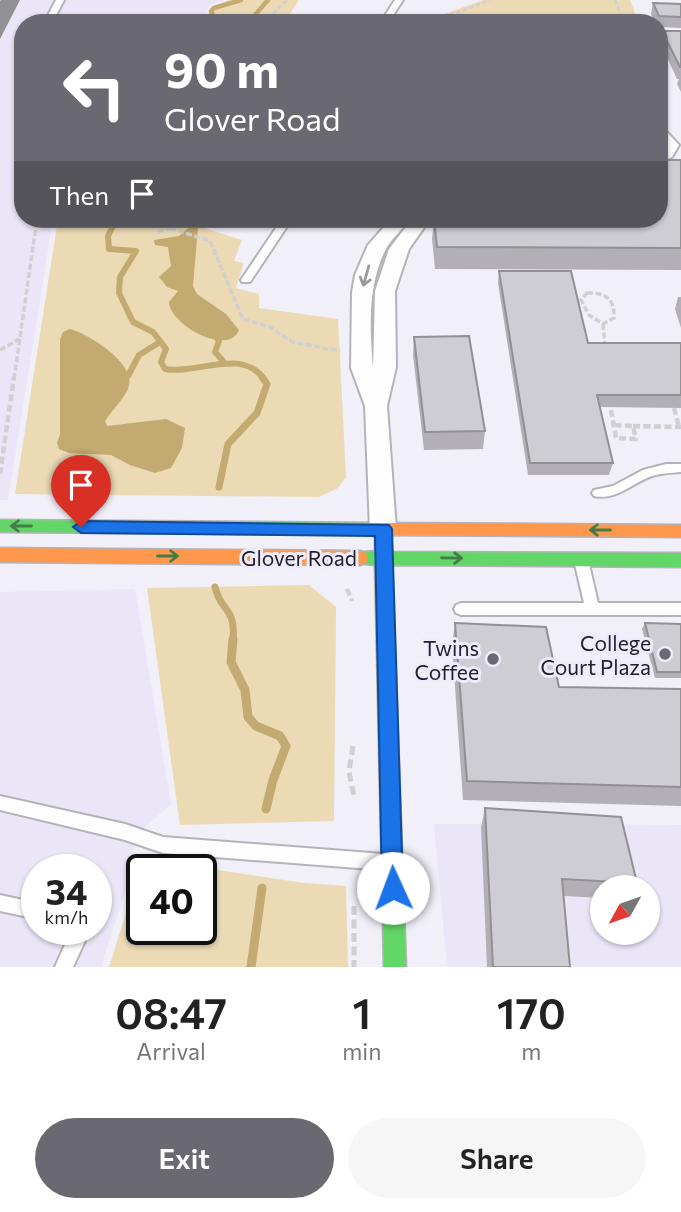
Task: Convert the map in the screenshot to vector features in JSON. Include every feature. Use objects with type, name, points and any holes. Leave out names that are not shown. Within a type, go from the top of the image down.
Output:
[{"type":"main road","name":"Glover Road","points":[[0,526],[674,531]]},
{"type":"main road","points":[[383,529],[395,967]]},
{"type":"main road","name":"Glover Road","points":[[0,555],[681,560]]},
{"type":"street","points":[[376,407],[362,368],[362,292],[365,275],[378,245],[393,228]]},
{"type":"street","points":[[383,529],[376,407],[385,366],[385,291],[399,249],[414,228]]},
{"type":"lane","points":[[246,280],[282,228]]},
{"type":"lane","points":[[598,493],[613,492],[641,475],[661,468],[681,468]]},
{"type":"lane","points":[[674,531],[681,517]]},
{"type":"lane","points":[[581,560],[592,608]]},
{"type":"lane","points":[[461,608],[681,609]]},
{"type":"lane","points":[[0,803],[125,832],[163,845],[392,862]]},
{"type":"lane","points":[[0,903],[21,908]]},
{"type":"lane","points":[[64,967],[74,945]]},
{"type":"path","points":[[272,14],[287,0]]},
{"type":"path","points":[[453,14],[490,0]]},
{"type":"path","points":[[0,474],[36,228]]},
{"type":"path","points":[[158,232],[170,228],[210,241],[243,319],[270,327],[292,342],[315,348],[346,351]]},
{"type":"path","points":[[598,292],[610,297],[615,308],[614,318],[603,324],[593,320],[586,311],[581,300],[587,293],[598,292]]},
{"type":"path","points":[[603,324],[606,355]]},
{"type":"path","points":[[0,350],[20,339]]},
{"type":"path","points":[[614,425],[680,427],[674,408]]},
{"type":"path","points":[[611,410],[616,438],[636,439],[634,426]]},
{"type":"shaded area","points":[[0,0],[226,0],[209,6],[206,14],[14,14],[14,228],[52,228],[8,500],[0,500]]},
{"type":"shaded area","points":[[229,0],[299,0],[290,14],[208,14],[211,7]]},
{"type":"shaded area","points":[[483,0],[630,0],[635,14],[445,14]]},
{"type":"shaded area","points":[[57,228],[207,228],[242,240],[234,261],[244,263],[236,288],[259,294],[259,308],[338,319],[346,477],[338,488],[319,497],[15,494]]},
{"type":"shaded area","points":[[188,228],[198,228],[193,286],[197,294],[226,314],[239,330],[233,337],[224,340],[200,335],[179,320],[172,311],[169,302],[178,291],[167,287],[159,277],[171,266],[168,247],[155,245],[154,240],[179,236]]},
{"type":"shaded area","points":[[70,329],[100,344],[126,370],[128,389],[105,421],[107,426],[166,419],[185,428],[182,448],[171,468],[155,473],[111,455],[69,453],[59,449],[60,339],[63,332]]},
{"type":"shaded area","points":[[309,585],[336,607],[334,821],[180,825],[147,588]]},
{"type":"shaded area","points":[[135,589],[171,804],[137,834],[133,854],[126,854],[126,888],[112,932],[112,854],[21,854],[21,945],[108,945],[101,967],[0,967],[0,592]]},
{"type":"shaded area","points":[[434,824],[681,825],[681,967],[447,967]]},
{"type":"shaded area","points":[[217,870],[304,883],[346,886],[348,967],[109,967],[126,913],[126,945],[217,945]]},
{"type":"building","points":[[653,3],[681,4],[681,17],[658,14]]},
{"type":"building","points":[[668,31],[681,31],[680,67],[668,43]]},
{"type":"building","points":[[668,160],[681,160],[681,248],[437,247],[435,228],[668,228]]},
{"type":"building","points":[[499,271],[571,271],[588,343],[681,343],[681,395],[597,395],[613,463],[530,463]]},
{"type":"building","points":[[469,336],[485,431],[425,432],[414,337]]},
{"type":"building","points":[[455,623],[546,627],[559,687],[681,689],[681,787],[467,781]]},
{"type":"building","name":"College Court Plaza","points":[[645,623],[681,624],[681,672],[657,672]]},
{"type":"building","points":[[485,808],[621,817],[635,875],[590,875],[590,880],[562,879],[570,967],[493,967]]},
{"type":"waterway","points":[[212,14],[211,11],[214,8],[241,0]]},
{"type":"waterway","points":[[256,14],[268,0]]},
{"type":"waterway","points":[[112,228],[108,236],[109,249],[136,251],[120,277],[119,293],[133,322],[153,332],[166,349],[161,362],[165,369],[191,369],[231,363],[254,370],[262,378]]},
{"type":"waterway","points":[[215,335],[219,341],[215,352],[223,361]]},
{"type":"waterway","points":[[128,376],[139,355],[160,342]]},
{"type":"waterway","points":[[219,487],[228,444],[257,413],[267,384],[262,378]]},
{"type":"waterway","points":[[215,587],[230,615],[233,639]]},
{"type":"waterway","points":[[233,639],[231,662],[245,690],[248,717],[256,726],[280,736],[286,746],[273,780],[266,809]]},
{"type":"waterway","points":[[251,967],[262,888]]},
{"type":"traffic: fast","points":[[0,526],[379,529]]},
{"type":"traffic: fast","points":[[383,533],[395,967]]},
{"type":"traffic: fast","points":[[360,558],[681,560]]},
{"type":"traffic: slow","points":[[379,529],[681,531]]},
{"type":"traffic: slow","points":[[0,555],[360,558]]},
{"type":"place","name":"College Court Plaza","points":[[665,654]]},
{"type":"place","name":"Twins Coffee","points":[[493,659]]},
{"type":"route","points":[[81,527],[383,529],[393,888]]}]
